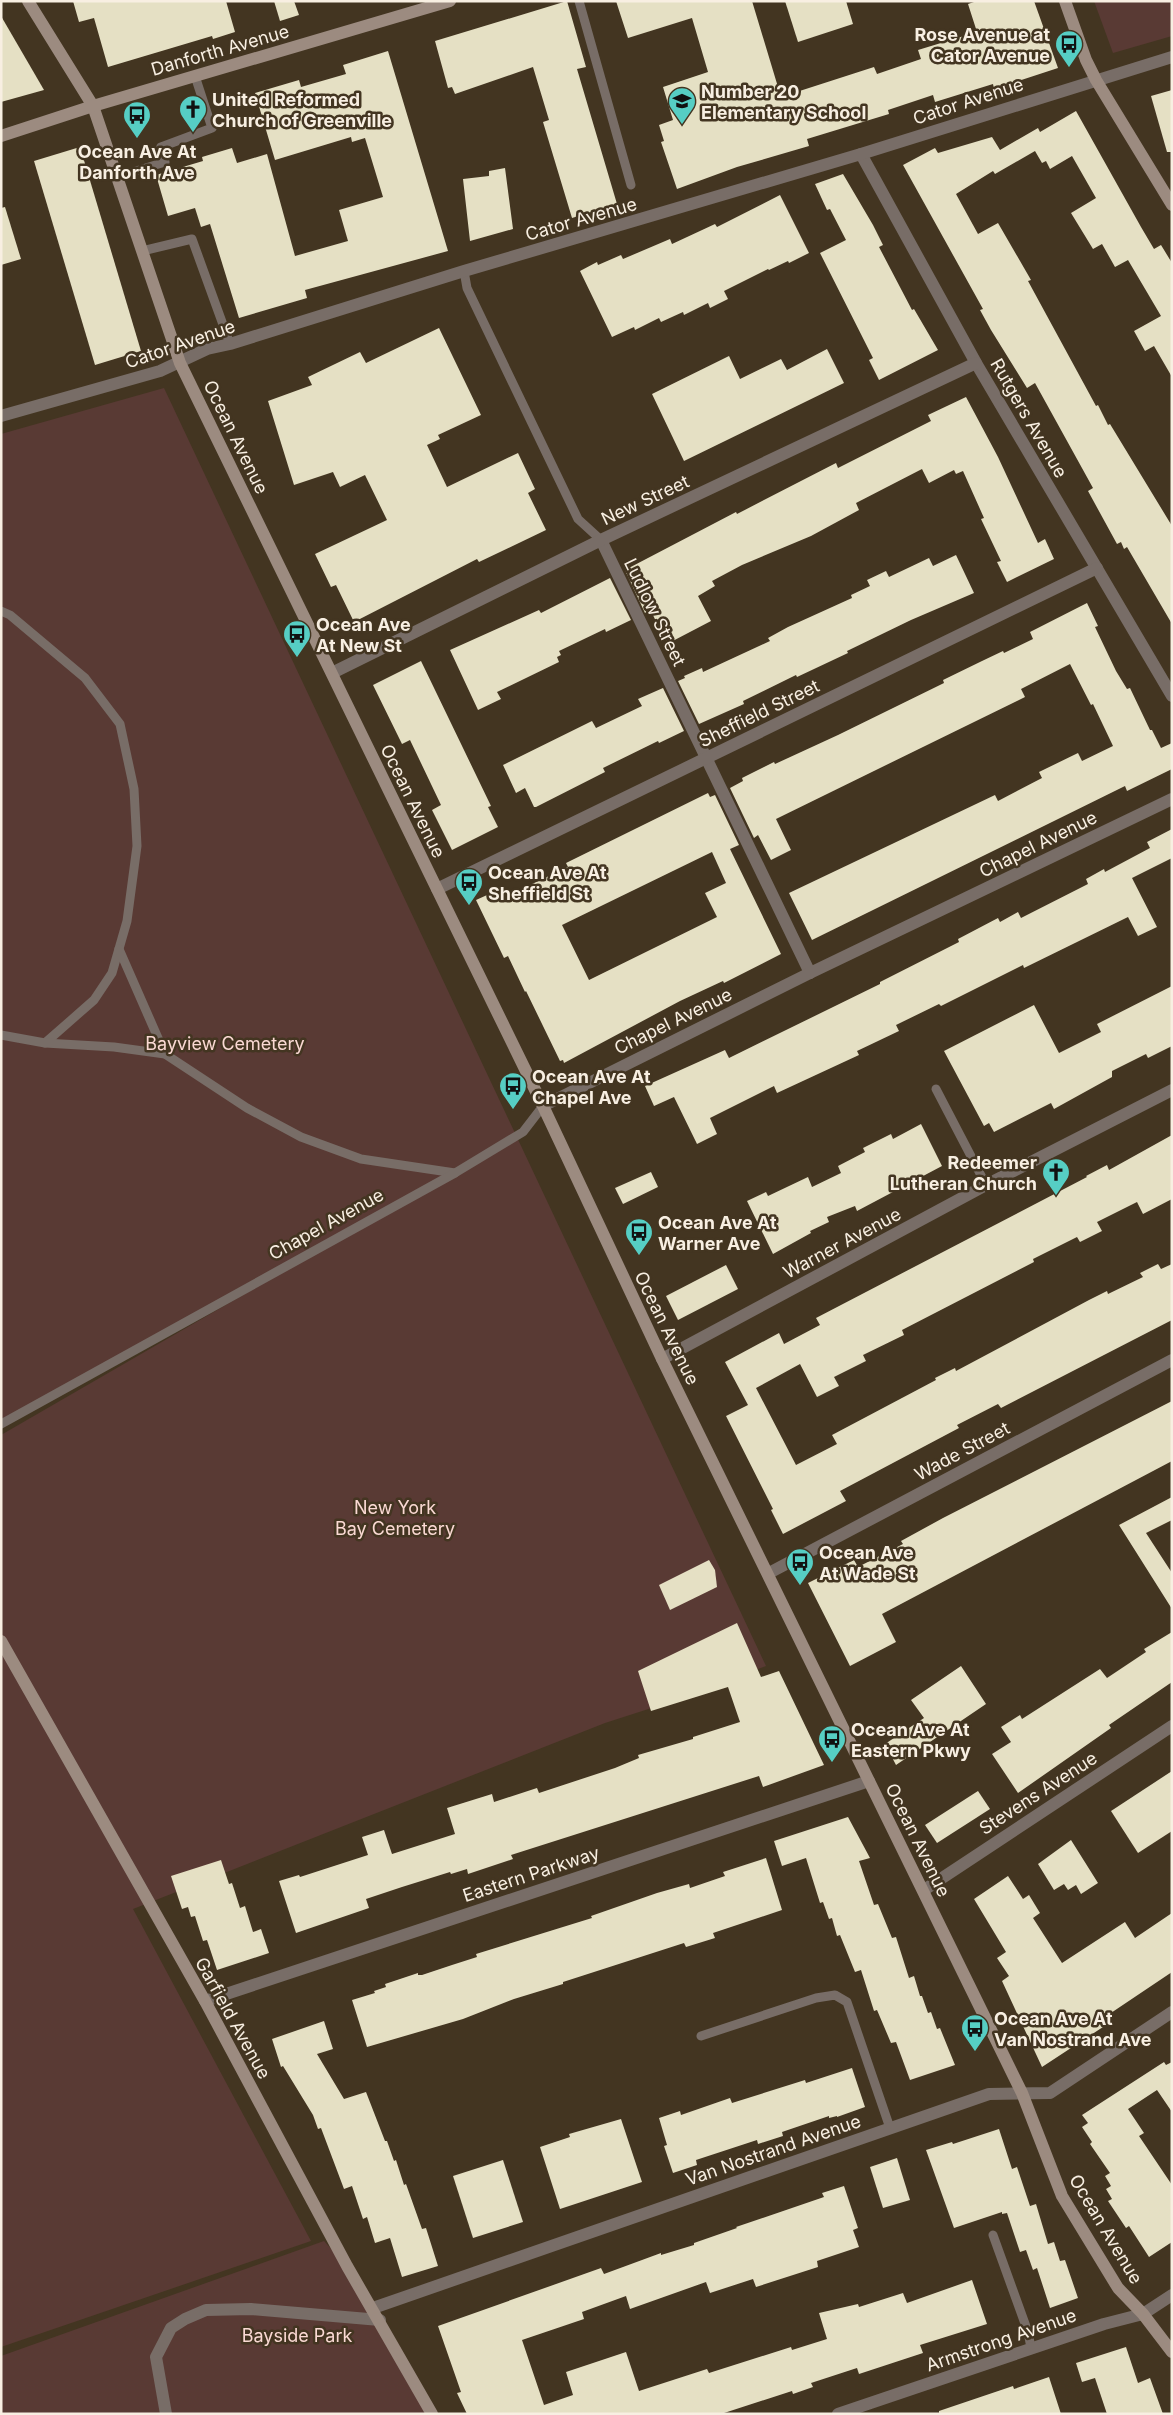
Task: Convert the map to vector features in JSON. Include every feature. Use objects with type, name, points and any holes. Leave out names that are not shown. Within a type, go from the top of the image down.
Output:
[{"type":"street","name":"Ocean Avenue","points":[[28,1],[93,106],[180,362],[543,1106],[662,1360],[769,1573],[1022,2093],[1062,2196],[1118,2288],[1143,2314],[1172,2352]]},
{"type":"street","name":"Danforth Avenue","points":[[1,136],[93,106],[450,1]]},
{"type":"street","points":[[1065,1],[1086,60],[1096,80],[1172,206]]},
{"type":"street","name":"Cator Avenue","points":[[1,416],[160,371],[207,349],[230,344],[464,271],[861,154],[1172,57]]},
{"type":"street","name":"Rutgers Avenue","points":[[861,154],[976,363],[1172,696]]},
{"type":"street","name":"New Street","points":[[332,673],[601,540],[976,363]]},
{"type":"street","name":"Ludlow Street","points":[[601,540],[810,973]]},
{"type":"street","name":"Sheffield Street","points":[[437,889],[1096,568]]},
{"type":"street","name":"Chapel Avenue","points":[[543,1106],[810,973],[1172,799]]},
{"type":"street","name":"Warner Avenue","points":[[662,1360],[986,1185],[1172,1090]]},
{"type":"street","name":"Wade Street","points":[[769,1573],[1172,1360]]},
{"type":"street","name":"Garfield Avenue","points":[[1,1641],[205,2001],[347,2266],[380,2320],[432,2414]]},
{"type":"street","name":"Stevens Avenue","points":[[924,1890],[1172,1726]]},
{"type":"street","name":"Eastern Parkway","points":[[205,2001],[869,1781]]},
{"type":"street","name":"Van Nostrand Avenue","points":[[373,2308],[988,2094],[1050,2093],[1172,2012]]},
{"type":"street","name":"Armstrong Avenue","points":[[838,2414],[1104,2324],[1143,2314],[1172,2295]]},
{"type":"street","points":[[166,2414],[156,2357],[171,2328],[185,2318],[206,2310],[251,2309],[380,2320]]},
{"type":"lane","points":[[580,1],[631,184]]},
{"type":"lane","points":[[117,177],[165,162],[161,146],[212,128],[195,76]]},
{"type":"lane","points":[[142,250],[192,239],[230,344]]},
{"type":"lane","name":"Ludlow Street","points":[[464,271],[468,288],[578,519],[601,540]]},
{"type":"lane","points":[[1,611],[10,615],[85,678],[120,724],[134,789],[137,846],[127,921],[112,973],[94,1000],[45,1043]]},
{"type":"lane","points":[[119,949],[165,1054]]},
{"type":"lane","points":[[1,1035],[45,1043],[114,1046],[165,1054],[247,1108],[301,1138],[361,1159],[456,1173]]},
{"type":"lane","points":[[936,1089],[986,1185]]},
{"type":"lane","name":"Chapel Avenue","points":[[1,1424],[456,1173],[523,1132],[543,1106]]},
{"type":"lane","points":[[701,2036],[816,1998],[835,1994],[847,2002],[890,2128]]},
{"type":"lane","points":[[992,2235],[1028,2332],[1031,2348]]},
{"type":"green space","points":[[1094,1],[1172,1],[1172,36],[1113,53]]},
{"type":"green space","points":[[164,388],[766,1666],[667,1703],[605,1723],[133,1909],[311,2241],[1,2347],[1,1435],[430,1187],[1,1420],[1,434]]},
{"type":"green space","name":"Bayside Park","points":[[324,2241],[347,2266],[432,2414],[1,2414],[1,2356]]},
{"type":"building","points":[[73,1],[226,1],[235,32],[213,39],[212,36],[108,67],[94,18],[79,22]]},
{"type":"building","points":[[274,1],[294,1],[299,15],[280,21]]},
{"type":"building","points":[[567,1],[586,67],[577,69],[617,204],[572,218],[543,122],[549,120],[533,67],[455,94],[452,87],[448,88],[435,41]]},
{"type":"building","points":[[616,1],[752,1],[781,97],[874,67],[877,74],[921,59],[918,50],[977,32],[968,4],[977,1],[1034,1],[1058,68],[994,89],[993,84],[935,102],[933,95],[888,110],[889,114],[807,139],[809,146],[737,167],[677,189],[661,142],[664,141],[659,125],[673,120],[663,87],[708,72],[692,18],[628,38]]},
{"type":"building","points":[[785,1],[846,1],[853,24],[798,42]]},
{"type":"building","points":[[1,16],[44,90],[1,102]]},
{"type":"building","points":[[388,51],[448,251],[305,290],[307,298],[239,318],[210,224],[201,227],[195,208],[168,216],[156,175],[203,161],[202,157],[232,148],[237,163],[267,154],[295,256],[348,241],[339,210],[383,197],[365,138],[352,142],[351,137],[275,160],[255,93],[299,80],[301,87],[346,74],[343,65]]},
{"type":"building","points":[[1172,90],[1172,152],[1167,152],[1151,96]]},
{"type":"building","points":[[1076,111],[1154,249],[1161,245],[1172,263],[1172,377],[1154,346],[1145,351],[1134,331],[1161,316],[1128,260],[1115,267],[1102,244],[1093,249],[1071,213],[1096,198],[1072,156],[1050,169],[1046,161],[1042,163],[1035,151],[995,174],[993,171],[956,194],[978,234],[998,223],[1031,280],[1028,281],[1096,406],[1098,405],[1108,425],[1110,424],[1172,526],[1172,624],[1127,547],[1124,549],[1121,542],[1117,544],[1088,491],[1093,488],[1035,383],[1027,388],[991,330],[980,310],[983,309],[903,165],[935,148],[938,153],[992,137],[1000,150],[1038,128],[1040,132]]},
{"type":"building","points":[[80,147],[141,351],[95,365],[34,161]]},
{"type":"building","points":[[505,168],[513,229],[470,241],[463,179],[489,176],[489,171]]},
{"type":"building","points":[[843,174],[873,225],[883,245],[879,247],[912,310],[914,309],[938,350],[879,380],[869,360],[873,358],[820,253],[846,240],[830,209],[827,210],[815,184]]},
{"type":"building","points":[[780,195],[809,253],[789,263],[788,261],[768,269],[724,291],[728,299],[710,308],[708,303],[684,315],[683,312],[661,322],[659,318],[635,330],[634,327],[612,337],[580,271],[597,262],[598,265],[621,255],[623,259],[670,239],[672,244],[715,224],[717,227]]},
{"type":"building","points":[[5,207],[21,259],[1,265],[1,208]]},
{"type":"building","points":[[439,328],[481,415],[438,435],[440,439],[427,445],[447,487],[518,453],[535,489],[528,493],[546,530],[479,562],[477,559],[354,622],[336,585],[331,587],[315,554],[387,520],[365,475],[340,487],[333,472],[294,485],[268,401],[312,385],[308,377],[360,352],[366,363]]},
{"type":"building","points":[[827,349],[844,383],[684,461],[652,394],[729,356],[740,379],[781,359],[787,370]]},
{"type":"building","points":[[966,397],[998,457],[1038,543],[1045,539],[1054,559],[1007,582],[997,562],[1001,561],[981,519],[984,518],[963,471],[956,474],[954,470],[929,483],[922,469],[856,503],[859,510],[811,536],[742,565],[712,581],[715,586],[698,596],[711,621],[667,644],[651,611],[645,613],[625,570],[736,512],[737,514],[836,463],[838,468],[931,421],[928,415]]},
{"type":"building","points":[[956,555],[974,593],[911,620],[847,651],[848,653],[797,677],[796,675],[743,701],[744,704],[699,724],[678,681],[685,678],[684,676],[702,668],[703,672],[770,641],[768,638],[788,627],[852,598],[851,595],[870,586],[867,580],[886,571],[889,577],[929,558],[933,566]]},
{"type":"building","points":[[610,578],[631,620],[606,632],[605,629],[559,651],[561,655],[557,657],[559,662],[497,692],[501,699],[478,710],[450,650],[539,610],[541,613]]},
{"type":"building","points":[[1087,603],[1098,626],[1095,627],[1116,671],[1127,689],[1130,688],[1150,730],[1152,730],[1161,748],[1172,743],[1172,769],[1127,791],[1125,786],[812,940],[789,893],[995,795],[998,801],[1042,778],[1039,772],[1078,753],[1082,761],[1113,746],[1093,704],[1091,705],[1070,664],[1021,689],[1025,697],[776,819],[791,850],[771,860],[758,835],[754,838],[730,788],[743,781],[742,778],[774,762],[775,764],[838,735],[944,683],[943,680],[1003,651],[1004,653],[1033,639],[1030,632]]},
{"type":"building","points":[[421,661],[491,806],[488,807],[498,827],[452,850],[432,810],[441,805],[410,740],[402,744],[373,685]]},
{"type":"building","points":[[663,688],[684,731],[659,743],[658,741],[603,768],[605,772],[536,807],[534,807],[525,788],[516,793],[503,765],[592,721],[596,728],[642,706],[638,699]]},
{"type":"building","points":[[708,793],[710,797],[715,795],[739,845],[730,849],[781,954],[724,983],[723,981],[680,1001],[564,1063],[563,1060],[560,1061],[508,956],[504,958],[476,900],[496,891],[499,899],[568,867],[566,863]],"holes":[[[712,852],[726,883],[705,893],[717,917],[589,980],[562,925]]]},
{"type":"building","points":[[1172,829],[1172,858],[1132,878],[1157,927],[1138,936],[1128,917],[1024,968],[1023,965],[941,1006],[939,1004],[896,1025],[899,1031],[857,1051],[859,1055],[777,1093],[774,1086],[710,1118],[717,1134],[697,1144],[674,1097],[654,1106],[645,1086],[725,1050],[729,1058],[880,984],[880,982],[959,942],[958,939],[998,918],[1000,922],[1018,912],[1021,918],[1088,884],[1086,879],[1104,869],[1105,872],[1150,848],[1147,842]]},
{"type":"building","points":[[1172,986],[1172,1046],[1148,1058],[1146,1054],[1112,1071],[1112,1077],[1054,1109],[1051,1103],[994,1132],[989,1123],[984,1126],[944,1051],[1034,1005],[1059,1053],[1101,1032],[1097,1024]]},
{"type":"building","points":[[921,1124],[942,1166],[857,1211],[855,1206],[827,1217],[829,1222],[810,1231],[811,1233],[773,1254],[747,1201],[766,1192],[768,1196],[808,1177],[812,1187],[841,1173],[838,1166],[865,1152],[863,1148],[891,1134],[893,1139]]},
{"type":"building","points":[[1172,1135],[1172,1199],[1143,1214],[1137,1202],[1097,1222],[1102,1231],[1080,1242],[1077,1237],[1033,1259],[1034,1262],[902,1330],[904,1335],[863,1355],[866,1361],[834,1377],[839,1386],[817,1397],[800,1364],[756,1388],[796,1465],[837,1444],[832,1435],[936,1380],[935,1378],[955,1368],[956,1371],[1107,1291],[1108,1294],[1143,1277],[1140,1273],[1158,1264],[1161,1269],[1172,1264],[1172,1320],[1001,1408],[998,1404],[957,1425],[959,1428],[840,1491],[846,1501],[783,1534],[771,1510],[773,1509],[726,1416],[748,1405],[725,1362],[779,1333],[784,1344],[820,1325],[816,1318],[1107,1165],[1109,1170]]},
{"type":"building","points":[[651,1172],[658,1187],[623,1204],[615,1188]]},
{"type":"building","points":[[726,1265],[738,1289],[678,1320],[666,1296]]},
{"type":"building","points":[[1172,1401],[1172,1461],[882,1614],[896,1642],[850,1666],[808,1583],[854,1560],[858,1567],[903,1544],[901,1541],[943,1518]]},
{"type":"building","points":[[1172,1497],[1172,1520],[1146,1533],[1172,1573],[1172,1609],[1119,1525]]},
{"type":"building","points":[[709,1560],[715,1570],[717,1587],[670,1610],[659,1585]]},
{"type":"building","points":[[737,1623],[761,1677],[779,1671],[824,1765],[763,1787],[759,1776],[511,1855],[513,1859],[468,1874],[467,1869],[451,1874],[450,1872],[402,1887],[366,1899],[369,1908],[296,1933],[279,1881],[299,1875],[300,1877],[368,1855],[362,1837],[384,1830],[392,1854],[455,1834],[447,1808],[492,1794],[494,1802],[537,1788],[539,1793],[615,1768],[639,1758],[638,1755],[693,1739],[693,1737],[740,1722],[728,1687],[651,1711],[638,1671]]},
{"type":"building","points":[[1172,1632],[1172,1682],[1109,1725],[1111,1728],[1018,1793],[992,1754],[1011,1742],[1001,1727],[1020,1715],[1022,1719],[1100,1669],[1107,1678],[1146,1652],[1144,1649]]},
{"type":"building","points":[[961,1666],[986,1704],[896,1765],[885,1744],[924,1718],[911,1700]]},
{"type":"building","points":[[1172,1771],[1172,1831],[1138,1853],[1111,1811]]},
{"type":"building","points":[[978,1791],[990,1809],[937,1843],[925,1825]]},
{"type":"building","points":[[848,1817],[870,1858],[859,1861],[874,1905],[878,1904],[892,1938],[896,1937],[909,1978],[914,1976],[920,1996],[922,1996],[928,2013],[931,2012],[937,2029],[940,2028],[955,2065],[910,2080],[896,2042],[891,2043],[877,2010],[874,2011],[861,1970],[855,1972],[840,1935],[837,1936],[832,1918],[829,1919],[823,1902],[820,1903],[806,1858],[782,1866],[774,1841]]},
{"type":"building","points":[[1071,1840],[1098,1883],[1081,1894],[1076,1885],[1068,1890],[1064,1884],[1054,1890],[1038,1864]]},
{"type":"building","points":[[766,1858],[782,1910],[713,1933],[715,1938],[686,1947],[684,1943],[563,1982],[563,1984],[514,1999],[463,2019],[367,2047],[352,2000],[375,1993],[374,1991],[386,1987],[385,1984],[418,1973],[418,1975],[422,1975],[477,1957],[476,1954],[592,1918],[591,1916],[657,1893],[689,1884],[690,1888],[725,1876],[723,1872]]},
{"type":"building","points":[[221,1860],[229,1884],[232,1883],[240,1908],[245,1906],[253,1932],[261,1929],[269,1953],[217,1970],[207,1940],[203,1941],[195,1916],[191,1917],[188,1907],[182,1909],[171,1876]]},
{"type":"building","points":[[1008,1876],[1023,1899],[1029,1895],[1040,1913],[1033,1918],[1062,1963],[1125,1922],[1135,1938],[1172,1913],[1172,1972],[1099,2021],[1103,2027],[1042,2067],[1002,1981],[1009,1976],[997,1958],[1006,1952],[974,1899]]},
{"type":"building","points":[[324,2021],[333,2049],[317,2054],[344,2099],[366,2092],[385,2141],[387,2141],[394,2161],[396,2160],[404,2185],[406,2184],[422,2229],[426,2228],[438,2266],[402,2277],[390,2238],[375,2243],[367,2217],[363,2219],[352,2186],[344,2189],[321,2128],[318,2129],[313,2115],[283,2066],[281,2067],[272,2039]]},
{"type":"building","points":[[1164,2062],[1166,2065],[1172,2062],[1172,2112],[1157,2090],[1128,2109],[1144,2133],[1139,2136],[1172,2185],[1172,2242],[1149,2257],[1129,2226],[1126,2228],[1108,2201],[1112,2199],[1106,2189],[1111,2186],[1105,2176],[1110,2173],[1090,2144],[1092,2142],[1082,2127],[1088,2123],[1082,2115]]},
{"type":"building","points":[[852,2068],[865,2107],[837,2117],[829,2118],[829,2116],[782,2132],[783,2136],[758,2144],[757,2140],[696,2160],[697,2165],[673,2173],[664,2146],[667,2145],[659,2118],[680,2111],[681,2115],[730,2098],[732,2103],[805,2080],[806,2083]]},
{"type":"building","points":[[621,2119],[642,2182],[560,2209],[540,2147],[570,2137],[569,2134]]},
{"type":"building","points":[[999,2129],[1012,2169],[1017,2167],[1030,2206],[1036,2204],[1048,2244],[1054,2242],[1060,2261],[1065,2260],[1078,2298],[1050,2308],[1037,2268],[1033,2270],[1026,2250],[1020,2252],[1007,2213],[1002,2214],[1002,2212],[954,2228],[926,2150],[952,2142],[953,2144]]},
{"type":"building","points":[[897,2158],[910,2200],[883,2208],[870,2167]]},
{"type":"building","points":[[503,2160],[523,2222],[473,2238],[453,2176]]},
{"type":"building","points":[[844,2186],[858,2228],[853,2230],[859,2247],[817,2261],[818,2267],[756,2287],[753,2279],[710,2293],[706,2282],[630,2309],[626,2296],[582,2312],[584,2319],[522,2340],[544,2405],[573,2395],[566,2372],[626,2352],[639,2391],[707,2369],[709,2373],[791,2347],[792,2350],[827,2339],[819,2313],[858,2304],[859,2307],[903,2293],[907,2303],[972,2280],[987,2324],[920,2345],[923,2353],[859,2374],[857,2368],[811,2383],[813,2387],[793,2394],[792,2391],[721,2414],[467,2414],[457,2393],[461,2392],[438,2326],[601,2268],[604,2274],[661,2253],[661,2255],[694,2245],[694,2243],[736,2227],[824,2197],[822,2193]]},
{"type":"building","points":[[1126,2347],[1138,2383],[1150,2378],[1163,2414],[1107,2414],[1095,2378],[1082,2382],[1076,2363]]},
{"type":"building","points":[[1049,2377],[1061,2414],[939,2414],[939,2411],[1013,2386],[1014,2389]]},
{"type":"place","name":"Rose Avenue at Cator Avenue","points":[[1069,68]]},
{"type":"place","name":"Number 20 Elementary School","points":[[682,125]]},
{"type":"place","name":"United Reformed Church of Greenville","points":[[193,133]]},
{"type":"place","name":"Ocean Ave At Danforth Ave","points":[[137,139]]},
{"type":"place","name":"Ocean Ave At New St","points":[[297,658]]},
{"type":"place","name":"Ocean Ave At Sheffield St","points":[[469,906]]},
{"type":"place","name":"Ocean Ave At Chapel Ave","points":[[513,1110]]},
{"type":"place","name":"Redeemer Lutheran Church","points":[[1056,1196]]},
{"type":"place","name":"Ocean Ave At Warner Ave","points":[[639,1256]]},
{"type":"place","name":"Ocean Ave At Wade St","points":[[800,1586]]},
{"type":"place","name":"Ocean Ave At Eastern Pkwy","points":[[832,1763]]},
{"type":"place","name":"Ocean Ave At Van Nostrand Ave","points":[[975,2052]]},
{"type":"park label","name":"Bayview Cemetery","points":[[225,1043]]},
{"type":"park label","name":"New York Bay Cemetery","points":[[395,1517]]}]
